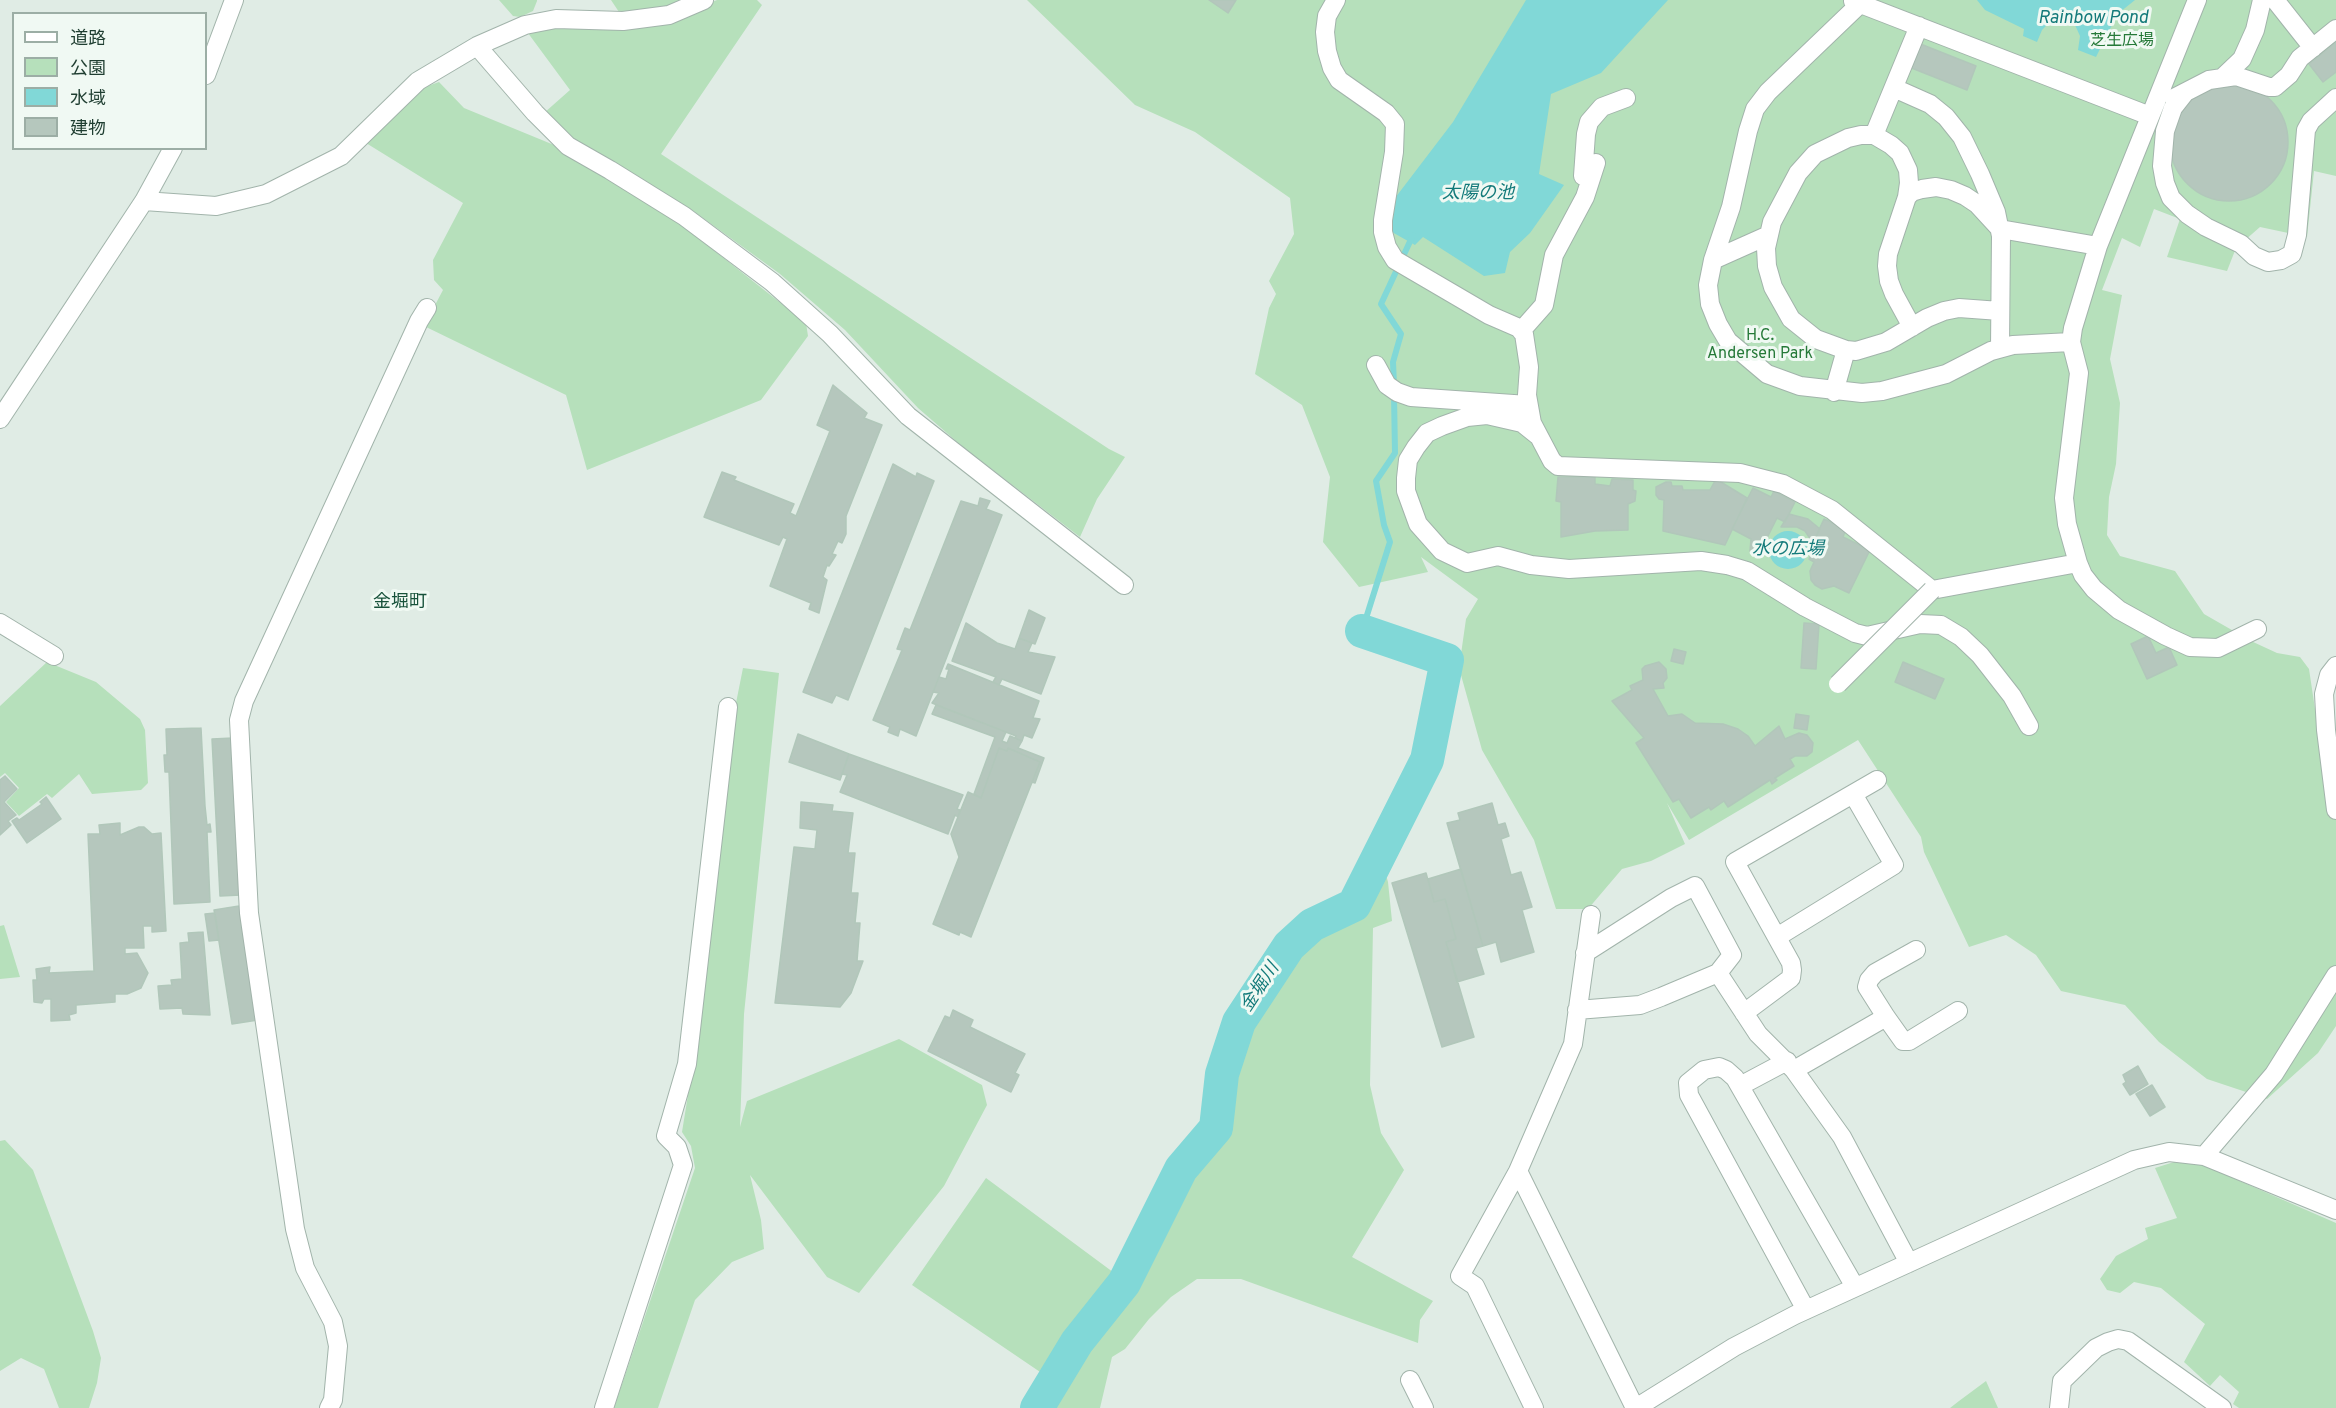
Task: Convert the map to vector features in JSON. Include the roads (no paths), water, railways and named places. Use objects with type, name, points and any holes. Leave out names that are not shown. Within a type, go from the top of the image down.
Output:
[{"type":"street","points":[[207,72],[234,0]]},
{"type":"street","points":[[144,201],[216,206],[266,194],[341,156],[418,81],[477,46],[525,25],[556,19],[622,21],[669,15],[704,0]]},
{"type":"street","points":[[1336,0],[1327,16],[1325,32],[1332,68],[1339,80],[1386,113],[1395,124],[1394,152],[1383,220],[1383,232],[1391,255],[1413,271],[1489,315],[1512,324],[1524,334],[1529,367],[1528,405],[1532,423],[1552,461],[1566,468],[1740,473],[1783,484],[1832,510],[1932,590]]},
{"type":"street","points":[[2197,0],[2098,246],[2071,342],[2079,373],[2064,498],[2067,524],[2078,563],[2084,575],[2105,600],[2143,624],[2190,647],[2218,648],[2257,629]]},
{"type":"street","points":[[2222,78],[2242,59],[2255,30],[2262,0]]},
{"type":"street","points":[[2275,0],[2313,48]]},
{"type":"street","points":[[2071,342],[2013,345],[2000,348],[1946,374],[1919,382],[1862,393],[1834,392],[1800,386],[1767,374],[1728,341],[1710,304],[1708,285],[1713,260],[1731,207],[1748,131],[1755,109],[1768,92],[1859,1],[1918,26],[2153,109],[2209,80],[2236,76],[2275,87],[2289,75],[2300,58],[2336,29]]},
{"type":"street","points":[[1874,135],[1918,26]]},
{"type":"street","points":[[477,46],[535,113],[568,146],[684,216],[772,282],[830,334],[908,416],[1124,585]]},
{"type":"street","points":[[1894,88],[1930,104],[1946,117],[1962,137],[1996,212],[2000,229],[2000,348]]},
{"type":"street","points":[[2184,94],[2174,108],[2165,131],[2162,166],[2171,198],[2196,220],[2241,244],[2254,256],[2268,262],[2281,260],[2292,254],[2297,235],[2306,130],[2311,121],[2336,98]]},
{"type":"street","points":[[1521,331],[1544,305],[1554,255],[1585,197],[1590,170],[1586,134],[1589,122],[1602,107],[1626,98]]},
{"type":"street","points":[[1912,327],[1894,294],[1887,266],[1888,254],[1906,197],[1909,183],[1908,170],[1900,153],[1874,135],[1848,138],[1815,154],[1798,173],[1772,222],[1766,248],[1767,266],[1773,287],[1791,319],[1816,339],[1846,350],[1869,349],[1944,311],[1959,308],[2000,310]]},
{"type":"street","points":[[0,419],[144,201],[172,150]]},
{"type":"street","points":[[1906,197],[1922,189],[1951,190],[1977,204],[2000,229],[2098,246]]},
{"type":"street","points":[[1713,260],[1769,235]]},
{"type":"street","points":[[329,1408],[334,1392],[338,1346],[333,1322],[305,1268],[295,1229],[249,913],[239,720],[244,701],[418,321],[427,308]]},
{"type":"street","points":[[1834,392],[1846,350]]},
{"type":"street","points":[[1376,365],[1387,385],[1397,392],[1412,397],[1528,405]]},
{"type":"street","points":[[1539,436],[1522,423],[1487,415],[1467,417],[1442,426],[1427,434],[1416,447],[1408,460],[1406,491],[1418,524],[1442,551],[1467,563],[1498,556],[1532,565],[1569,569],[1701,561],[1747,571],[1805,607],[1855,633],[1867,636],[1920,624],[1941,625],[1961,637],[1980,655],[2012,696],[2029,726]]},
{"type":"street","points":[[1838,684],[1932,590],[2078,563]]},
{"type":"street","points":[[0,623],[54,656]]},
{"type":"street","points":[[2336,666],[2329,675],[2324,694],[2336,810]]},
{"type":"street","points":[[604,1408],[683,1165],[677,1147],[666,1136],[687,1064],[728,707]]},
{"type":"street","points":[[1744,1013],[1791,978],[1791,963],[1735,862],[1877,780]]},
{"type":"street","points":[[1777,937],[1894,865],[1853,794]]},
{"type":"street","points":[[1577,1010],[1640,1005],[1718,973],[1732,955],[1695,886],[1671,897],[1586,953]]},
{"type":"street","points":[[1534,1408],[1475,1286],[1460,1276],[1518,1171],[1573,1044],[1591,915]]},
{"type":"street","points":[[1916,950],[1875,974],[1869,980],[1867,987],[1886,1017],[1903,1041],[1909,1041],[1958,1011]]},
{"type":"street","points":[[1718,973],[1758,1034],[1791,1066],[1842,1137],[1909,1263]]},
{"type":"street","points":[[2204,1156],[2274,1074],[2336,975]]},
{"type":"street","points":[[1740,1086],[1791,1066],[1886,1017]]},
{"type":"street","points":[[1806,1310],[1687,1088],[1688,1083],[1697,1074],[1713,1067],[1726,1070],[1735,1078],[1856,1287]]},
{"type":"street","points":[[1518,1171],[1636,1408],[1734,1347],[1806,1310],[2134,1160],[2169,1152],[2204,1156],[2336,1210]]},
{"type":"street","points":[[2059,1408],[2062,1381],[2096,1348],[2118,1339],[2128,1341],[2222,1408]]},
{"type":"street","points":[[1410,1380],[1424,1408]]},
{"type":"water","name":"太陽の池","points":[[1526,0],[1668,0],[1601,73],[1551,94],[1539,174],[1564,185],[1530,233],[1510,252],[1505,273],[1484,276],[1423,237],[1415,245],[1376,223],[1453,122]]},
{"type":"water","name":"Rainbow Pond","points":[[1977,0],[2135,0],[2120,12],[2096,57],[2078,50],[2080,36],[2075,25],[2057,20],[2050,22],[2042,30],[2037,42],[2023,36],[2024,29],[1985,10]]},
{"type":"water","name":"水の広場","points":[[1788,531],[1801,537],[1807,550],[1801,563],[1788,569],[1775,563],[1769,550],[1775,537]]},
{"type":"waterway","points":[[1394,385],[1393,362],[1401,334],[1381,304],[1413,235]]},
{"type":"waterway","points":[[1362,631],[1390,542],[1384,525],[1376,481],[1395,453],[1394,395]]},
{"type":"waterway","name":"金堀川","points":[[1037,1408],[1077,1342],[1124,1283],[1181,1169],[1216,1128],[1222,1074],[1239,1022],[1289,946],[1312,925],[1354,905],[1427,760],[1447,660],[1362,631]]},
{"type":"district","name":"金堀町","points":[[400,603]]},
{"type":"park label","name":"芝生広場","points":[[2122,42]]},
{"type":"park label","name":"H.C. Andersen Park","points":[[1760,346]]}]
